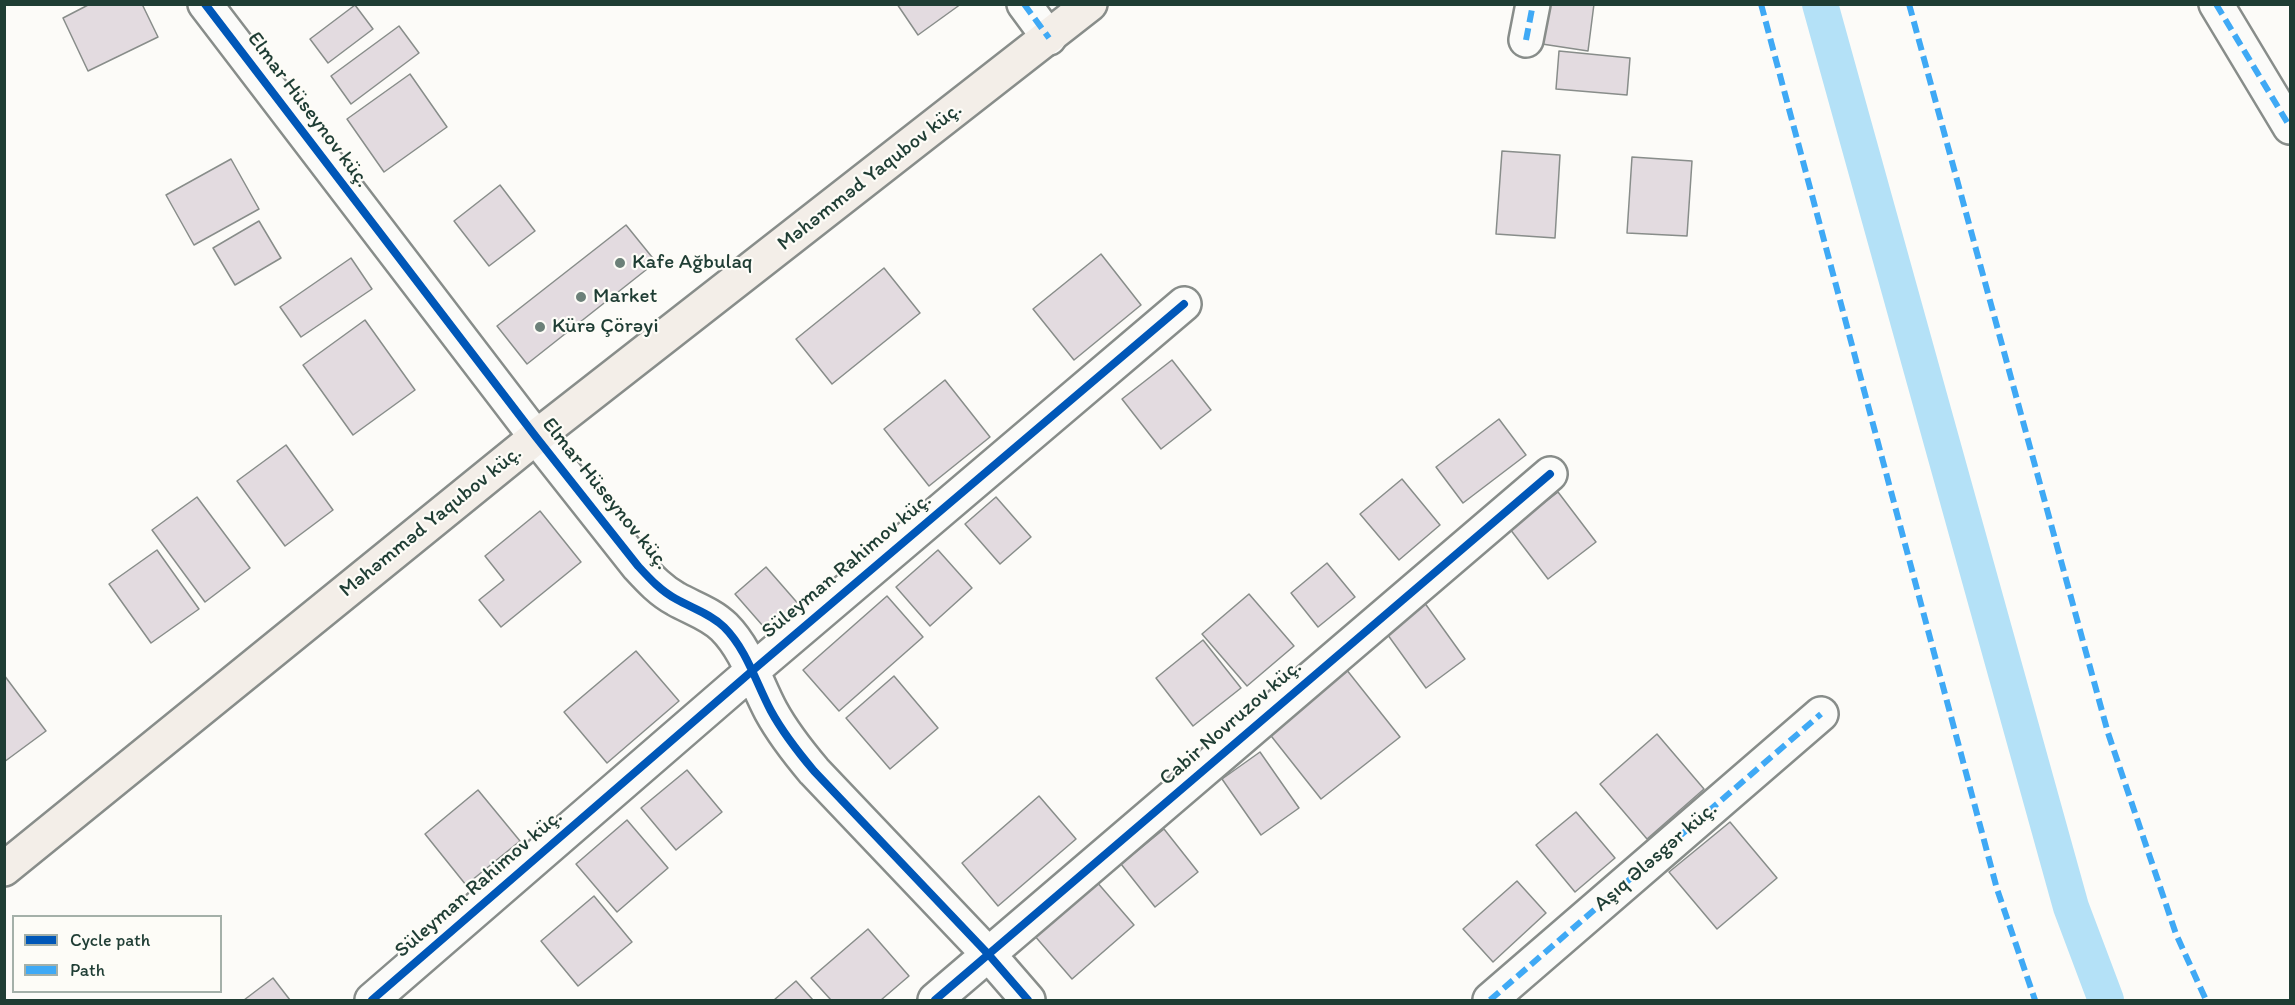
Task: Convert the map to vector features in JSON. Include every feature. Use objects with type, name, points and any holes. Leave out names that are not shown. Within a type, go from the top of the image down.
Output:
[{"type":"main road","name":"Məhəmməd Yaqubov küç.","points":[[5,868],[536,437],[1090,4]]},
{"type":"street","name":"Elmar Hüseynov küç.","points":[[205,4],[536,437],[638,566],[657,586],[724,627],[740,648],[770,711],[788,740],[814,771],[989,955],[1028,1000]]},
{"type":"street","points":[[1024,4],[1049,38]]},
{"type":"street","points":[[1526,40],[1533,4]]},
{"type":"street","points":[[2216,4],[2290,127]]},
{"type":"street","name":"Süleyman Rahimov küç.","points":[[372,1000],[752,671],[1184,304]]},
{"type":"street","name":"Cabir Novruzov küç.","points":[[935,1000],[1550,474]]},
{"type":"street","name":"Aşıq Ələsgər küç.","points":[[1490,1000],[1821,714]]},
{"type":"building","points":[[90,4],[142,4],[158,37],[88,71],[63,18]]},
{"type":"building","points":[[897,4],[961,4],[918,35]]},
{"type":"building","points":[[1547,4],[1594,4],[1588,51],[1542,44]]},
{"type":"building","points":[[355,5],[373,29],[328,63],[310,39]]},
{"type":"building","points":[[399,26],[419,53],[351,104],[331,76]]},
{"type":"building","points":[[1559,51],[1630,58],[1627,95],[1556,89]]},
{"type":"building","points":[[410,74],[447,127],[384,172],[347,119]]},
{"type":"building","points":[[1502,151],[1560,155],[1555,238],[1496,234]]},
{"type":"building","points":[[1632,157],[1692,161],[1687,236],[1627,233]]},
{"type":"building","points":[[231,159],[259,209],[194,245],[166,195]]},
{"type":"building","points":[[500,185],[535,231],[489,266],[454,221]]},
{"type":"building","points":[[259,221],[281,258],[235,285],[213,248]]},
{"type":"building","points":[[626,225],[656,262],[527,364],[497,326]]},
{"type":"building","points":[[1101,254],[1141,305],[1074,360],[1033,309]]},
{"type":"building","points":[[351,258],[372,289],[301,337],[280,307]]},
{"type":"building","points":[[884,268],[920,313],[832,384],[796,339]]},
{"type":"building","points":[[365,320],[415,390],[353,435],[303,365]]},
{"type":"building","points":[[1172,360],[1211,410],[1161,449],[1122,399]]},
{"type":"building","points":[[945,380],[990,437],[929,486],[884,429]]},
{"type":"building","points":[[1499,419],[1526,455],[1463,503],[1436,467]]},
{"type":"building","points":[[286,445],[333,510],[285,546],[237,481]]},
{"type":"building","points":[[1402,479],[1440,525],[1399,560],[1360,514]]},
{"type":"building","points":[[1558,492],[1596,542],[1548,579],[1510,529]]},
{"type":"building","points":[[197,497],[250,568],[205,602],[152,530]]},
{"type":"building","points":[[996,497],[1031,537],[1000,564],[965,524]]},
{"type":"building","points":[[540,511],[581,562],[501,627],[479,600],[504,580],[485,556]]},
{"type":"building","points":[[157,550],[199,609],[151,643],[109,584]]},
{"type":"building","points":[[938,550],[972,588],[930,626],[896,587]]},
{"type":"building","points":[[1327,563],[1355,597],[1318,627],[1291,593]]},
{"type":"building","points":[[766,567],[801,607],[770,634],[735,594]]},
{"type":"building","points":[[1249,594],[1294,646],[1247,686],[1202,634]]},
{"type":"building","points":[[887,596],[923,637],[839,711],[803,670]]},
{"type":"building","points":[[1424,602],[1465,659],[1426,688],[1385,631]]},
{"type":"building","points":[[1203,640],[1241,688],[1193,726],[1156,678]]},
{"type":"building","points":[[636,651],[679,701],[607,763],[564,712]]},
{"type":"building","points":[[1346,669],[1400,737],[1321,799],[1268,732]]},
{"type":"building","points":[[4,675],[46,731],[4,762]]},
{"type":"building","points":[[894,676],[938,728],[890,769],[846,718]]},
{"type":"building","points":[[1657,734],[1704,789],[1647,839],[1600,784]]},
{"type":"building","points":[[1260,752],[1299,808],[1261,835],[1222,779]]},
{"type":"building","points":[[687,770],[722,812],[676,850],[641,808]]},
{"type":"building","points":[[478,790],[520,841],[466,885],[425,834]]},
{"type":"building","points":[[1039,796],[1076,839],[998,906],[962,863]]},
{"type":"building","points":[[1576,812],[1615,858],[1575,892],[1536,845]]},
{"type":"building","points":[[627,820],[668,868],[617,912],[576,864]]},
{"type":"building","points":[[1730,822],[1777,878],[1717,929],[1669,872]]},
{"type":"building","points":[[1164,829],[1198,872],[1155,907],[1121,864]]},
{"type":"building","points":[[1096,881],[1134,925],[1072,979],[1034,935]]},
{"type":"building","points":[[1517,881],[1546,913],[1493,962],[1463,929]]},
{"type":"building","points":[[594,896],[632,942],[578,986],[541,941]]},
{"type":"building","points":[[868,929],[909,976],[881,1000],[831,1000],[811,978]]},
{"type":"building","points":[[273,978],[290,1000],[244,1000]]},
{"type":"building","points":[[796,981],[813,1000],[774,1000]]},
{"type":"waterway","points":[[1820,4],[2071,907],[2106,1000]]},
{"type":"marked path","points":[[1024,4],[1049,38]]},
{"type":"marked path","points":[[1526,40],[1533,4]]},
{"type":"marked path","points":[[1761,4],[1997,889],[2035,1000]]},
{"type":"marked path","points":[[1909,4],[2108,733],[2176,934],[2206,1000]]},
{"type":"marked path","points":[[2216,4],[2290,127]]},
{"type":"marked path","points":[[1490,1000],[1821,714]]},
{"type":"cycle path","points":[[205,4],[536,437],[638,566],[665,592],[724,627],[745,656],[776,719],[808,764],[989,955],[1028,1000]]},
{"type":"cycle path","points":[[372,1000],[752,671],[1184,304]]},
{"type":"cycle path","points":[[935,1000],[1550,474]]},
{"type":"place","name":"Kafe Ağbulaq","points":[[620,263]]},
{"type":"place","name":"Market","points":[[581,297]]},
{"type":"place","name":"Kürə Çörəyi","points":[[540,327]]}]
